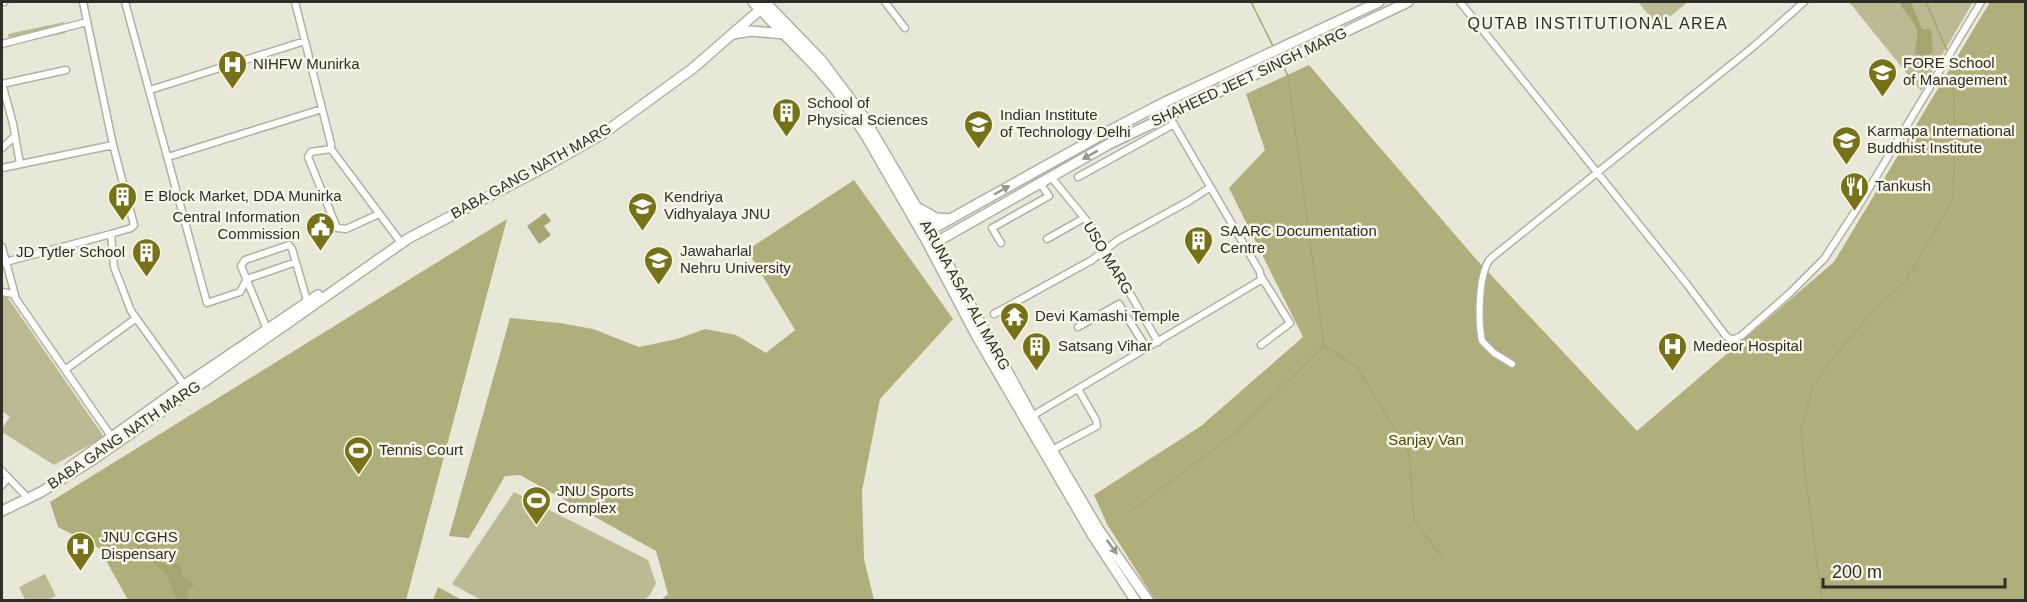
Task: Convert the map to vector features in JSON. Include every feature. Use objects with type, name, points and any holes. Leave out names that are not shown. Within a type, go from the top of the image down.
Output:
[{"type":"main road","name":"SHAHEED JEET SINGH MARG","points":[[926,233],[1103,134],[1379,2]]},
{"type":"main road","name":"SHAHEED JEET SINGH MARG","points":[[932,244],[1168,115],[1408,2]]},
{"type":"main road","name":"BABA GANG NATH MARG","points":[[2,505],[49,481],[114,440],[403,242],[570,150],[692,69],[734,34],[761,4]]},
{"type":"main road","name":"BABA GANG NATH MARG","points":[[651,96],[761,4]]},
{"type":"main road","name":"ARUNA ASAF ALI MARG","points":[[761,4],[836,90],[866,136],[926,233],[1093,536],[1135,600]]},
{"type":"main road","name":"ARUNA ASAF ALI MARG","points":[[761,4],[822,61],[838,81],[868,124],[916,206],[926,233]]},
{"type":"main road","points":[[734,34],[751,31],[785,34]]},
{"type":"main road","points":[[916,206],[932,217],[951,219]]},
{"type":"main road","name":"BABA GANG NATH MARG","points":[[2,511],[56,483],[184,386],[267,329],[309,305],[418,227],[462,208]]},
{"type":"main road","name":"ARUNA ASAF ALI MARG","points":[[980,332],[1100,530],[1148,600]]},
{"type":"street","points":[[4,263],[111,234],[134,225],[113,145],[83,2]]},
{"type":"street","points":[[125,2],[207,303],[240,292],[247,279],[296,262]]},
{"type":"street","points":[[295,2],[331,149],[399,240]]},
{"type":"street","points":[[885,2],[905,28]]},
{"type":"street","points":[[1460,2],[1726,336],[1735,340],[1791,292],[1824,259],[1981,2]]},
{"type":"street","points":[[1512,364],[1494,353],[1482,341],[1481,284],[1487,262],[1753,47],[1803,2]]},
{"type":"street","points":[[2,44],[87,22]]},
{"type":"street","points":[[150,90],[305,42]]},
{"type":"street","points":[[20,164],[2,84],[66,70]]},
{"type":"street","points":[[1162,104],[1260,272],[1261,279],[1290,323],[1261,345]]},
{"type":"street","points":[[168,157],[322,109]]},
{"type":"street","points":[[2,115],[9,112]]},
{"type":"street","points":[[1078,177],[1173,124]]},
{"type":"street","points":[[2,148],[15,136]]},
{"type":"street","points":[[2,168],[113,145]]},
{"type":"street","points":[[331,149],[311,152],[308,157],[337,228],[346,229],[379,214]]},
{"type":"street","name":"USO MARG","points":[[1052,177],[1095,233],[1158,342]]},
{"type":"street","points":[[1000,243],[992,228],[1049,196],[1040,183]]},
{"type":"street","points":[[994,314],[1092,260],[1103,250],[1209,188]]},
{"type":"street","points":[[1047,239],[1084,218]]},
{"type":"street","points":[[111,234],[114,267],[135,319],[184,386]]},
{"type":"street","points":[[267,329],[241,266],[242,262],[281,246],[291,247],[309,305]]},
{"type":"street","points":[[2,247],[13,294],[114,440]]},
{"type":"street","points":[[1032,416],[1261,279]]},
{"type":"street","points":[[2,292],[13,294]]},
{"type":"street","points":[[1078,327],[1119,304],[1147,349]]},
{"type":"street","points":[[66,369],[135,319]]},
{"type":"street","points":[[1052,450],[1097,426],[1096,420],[1078,389]]},
{"type":"street","points":[[2,471],[24,494]]},
{"type":"street","points":[[2,485],[8,478]]},
{"type":"green space","points":[[1638,2],[1688,2],[1658,26]]},
{"type":"green space","points":[[1849,2],[1973,2],[1921,91]]},
{"type":"green space","name":"Sanjay Van","points":[[1990,2],[2025,2],[2025,600],[1155,600],[1107,524],[1094,495],[1201,426],[1303,337],[1229,188],[1265,150],[1246,94],[1309,65],[1475,258],[1637,431],[1834,262]]},
{"type":"green space","points":[[64,22],[66,33],[10,45],[8,34]]},
{"type":"green space","points":[[854,180],[953,319],[880,399],[862,491],[864,559],[874,600],[661,600],[668,594],[656,551],[520,475],[505,476],[469,538],[449,536],[510,318],[593,329],[639,347],[677,339],[705,329],[736,335],[766,353],[795,330],[747,250]]},
{"type":"green space","points":[[507,219],[406,600],[128,600],[99,548],[58,527],[50,502]]},
{"type":"green space","points":[[2,295],[6,295],[104,437],[54,465],[2,432],[2,428],[10,417],[2,411]]},
{"type":"green space","name":"JNU Sports Complex","points":[[514,492],[648,560],[656,583],[650,595],[644,600],[481,600],[452,584]]},
{"type":"green space","points":[[45,574],[56,596],[48,600],[25,600],[19,587]]},
{"type":"green space","points":[[438,587],[462,600],[433,600]]},
{"type":"shaded area","points":[[1899,2],[1911,2],[1922,29],[1931,29],[1933,51],[1922,65],[1915,50],[1916,27]]},
{"type":"shaded area","points":[[545,213],[551,221],[544,226],[551,235],[539,244],[527,226]]},
{"type":"shaded area","points":[[142,543],[152,548],[164,564],[179,563],[184,578],[195,585],[187,590],[189,600],[181,600],[175,596],[167,575],[136,547]]},
{"type":"waterway","points":[[1251,2],[1273,46]]},
{"type":"waterway","points":[[1926,2],[1948,53]]},
{"type":"waterway","points":[[1822,600],[1801,429],[1813,387],[1831,360],[1867,318],[1906,280],[1953,199],[1955,140],[1953,65],[1950,57]]},
{"type":"waterway","points":[[1133,510],[1234,434],[1324,346],[1288,76],[1283,66]]},
{"type":"waterway","points":[[1325,346],[1357,367],[1409,453],[1414,520],[1444,560]]},
{"type":"place","name":"NIHFW Munirka","points":[[232,90]]},
{"type":"place","name":"FORE School of Management","points":[[1882,98]]},
{"type":"place","name":"School of Physical Sciences","points":[[786,138]]},
{"type":"place","name":"Indian Institute of Technology Delhi","points":[[979,150]]},
{"type":"place","name":"Karmapa International Buddhist Institute","points":[[1846,166]]},
{"type":"place","name":"Tankush","points":[[1854,212]]},
{"type":"place","name":"E Block Market, DDA Munirka","points":[[123,222]]},
{"type":"place","name":"Kendriya Vidhyalaya JNU","points":[[643,232]]},
{"type":"place","name":"Central Information Commission","points":[[321,252]]},
{"type":"place","name":"SAARC Documentation Centre","points":[[1199,266]]},
{"type":"place","name":"JD Tytler School","points":[[146,278]]},
{"type":"place","name":"Jawaharlal Nehru University","points":[[659,286]]},
{"type":"place","name":"Devi Kamashi Temple","points":[[1014,342]]},
{"type":"place","name":"Satsang Vihar","points":[[1037,372]]},
{"type":"place","name":"Medeor Hospital","points":[[1672,372]]},
{"type":"place","name":"Tennis Court","points":[[358,476]]},
{"type":"place","name":"JNU Sports Complex","points":[[536,526]]},
{"type":"place","name":"JNU CGHS Dispensary","points":[[80,572]]},
{"type":"district","name":"QUTAB INSTITUTIONAL AREA","points":[[1598,23]]}]
